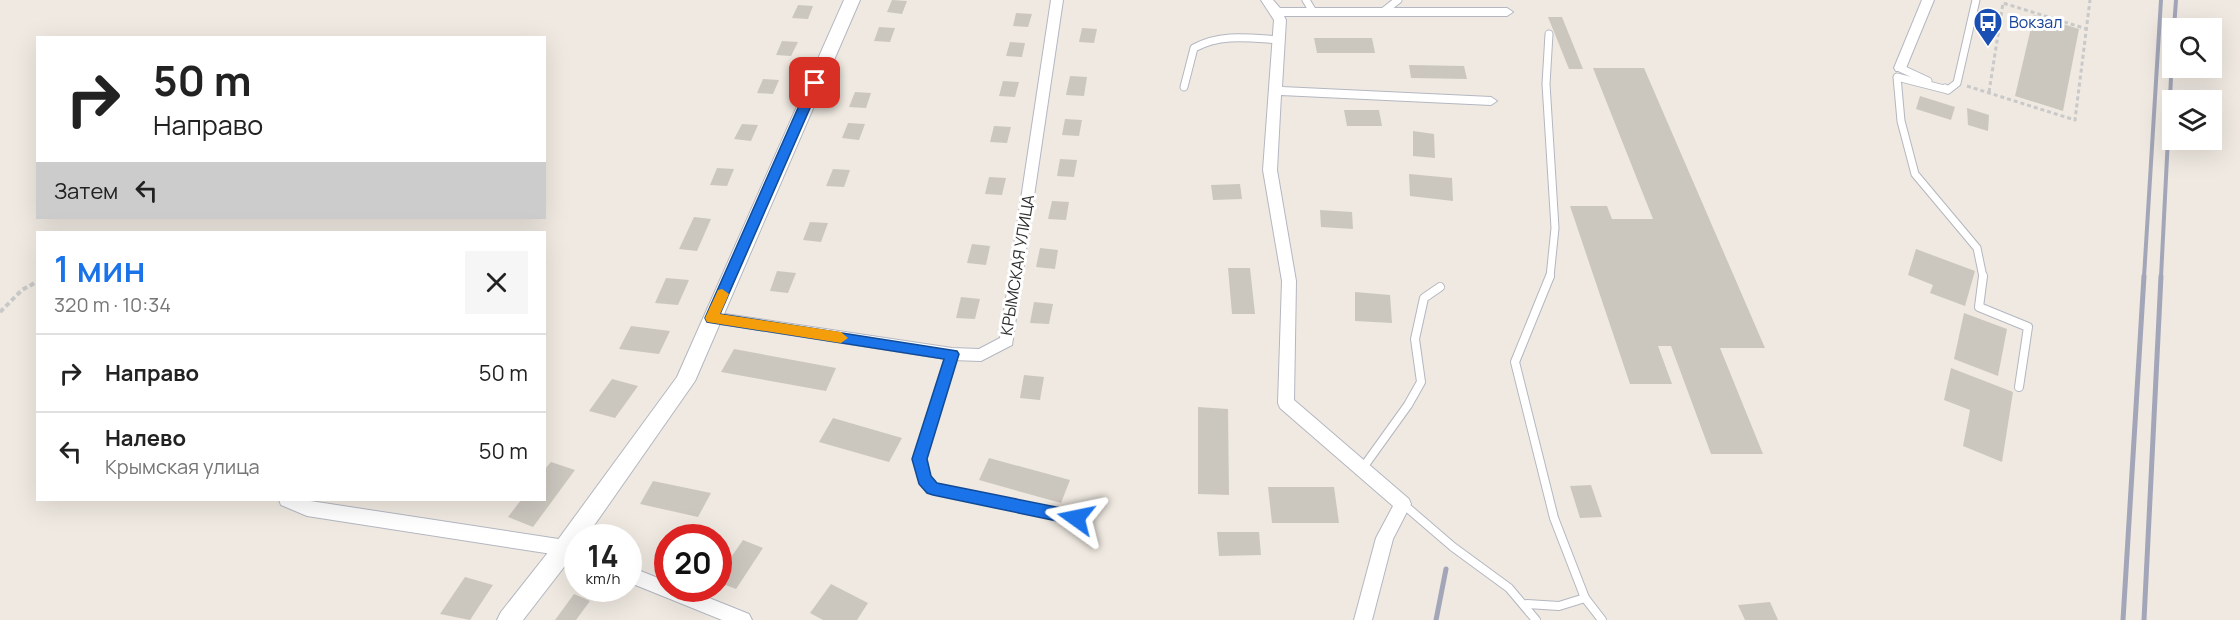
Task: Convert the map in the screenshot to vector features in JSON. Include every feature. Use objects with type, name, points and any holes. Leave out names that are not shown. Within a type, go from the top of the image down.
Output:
[{"type":"street","points":[[589,524],[685,381],[852,0]]},
{"type":"street","name":"КРЫМСКАЯ УЛИЦА","points":[[712,318],[952,354],[981,354],[1007,341],[1057,0]]},
{"type":"street","points":[[1900,68],[1928,0]]},
{"type":"street","points":[[1363,620],[1385,538],[1403,504],[1286,403],[1289,281],[1270,170],[1280,20],[1272,6],[1309,3],[1384,11],[1507,12]]},
{"type":"street","points":[[1276,91],[1491,101]]},
{"type":"street","points":[[289,501],[307,509],[564,550]]},
{"type":"street","points":[[509,620],[564,559]]},
{"type":"street","points":[[642,580],[743,620]]},
{"type":"lane","points":[[1384,11],[1398,0]]},
{"type":"lane","points":[[1976,0],[1958,83],[1948,90],[1897,77],[1901,121],[1915,174],[1977,248],[1983,278],[1979,307],[2028,327],[2019,387]]},
{"type":"lane","points":[[1549,34],[1546,84],[1555,228],[1550,279],[1515,362],[1554,518],[1585,598],[1602,620]]},
{"type":"lane","points":[[1184,87],[1194,48],[1203,42],[1227,38],[1279,40]]},
{"type":"lane","points":[[1900,68],[1948,90]]},
{"type":"lane","points":[[1362,469],[1408,405],[1421,382],[1415,339],[1424,298],[1440,287]]},
{"type":"lane","points":[[952,354],[919,459],[924,479],[933,488],[1076,518]]},
{"type":"lane","points":[[1403,504],[1452,546],[1527,604],[1536,620]]},
{"type":"lane","points":[[1527,604],[1559,606],[1585,598]]},
{"type":"path","points":[[1958,83],[2075,120],[2090,0]]},
{"type":"path","points":[[1989,92],[2003,3],[2087,29]]},
{"type":"path","points":[[0,312],[22,290],[36,282]]},
{"type":"building","points":[[892,0],[907,1],[902,14],[887,12]]},
{"type":"building","points":[[798,5],[813,6],[808,19],[792,18]]},
{"type":"building","points":[[1016,13],[1032,14],[1028,27],[1013,26]]},
{"type":"building","points":[[2034,15],[2079,29],[2063,111],[2015,96]]},
{"type":"building","points":[[1548,17],[1562,17],[1583,69],[1569,69]]},
{"type":"building","points":[[879,27],[895,28],[890,42],[874,41]]},
{"type":"building","points":[[1082,28],[1097,29],[1094,43],[1079,42]]},
{"type":"building","points":[[1314,38],[1372,38],[1375,53],[1317,53]]},
{"type":"building","points":[[782,41],[798,42],[791,56],[776,55]]},
{"type":"building","points":[[1010,42],[1025,43],[1022,57],[1006,56]]},
{"type":"building","points":[[1409,65],[1464,66],[1467,79],[1411,78]]},
{"type":"building","points":[[1593,68],[1644,68],[1765,348],[1720,348],[1763,454],[1711,454],[1671,346],[1658,346],[1672,384],[1630,384],[1570,206],[1607,206],[1612,219],[1653,219]]},
{"type":"building","points":[[1070,76],[1087,77],[1084,96],[1066,95]]},
{"type":"building","points":[[763,79],[779,80],[773,94],[757,93]]},
{"type":"building","points":[[1003,81],[1019,82],[1015,97],[999,96]]},
{"type":"building","points":[[855,92],[871,93],[866,108],[849,107]]},
{"type":"building","points":[[1920,96],[1955,107],[1951,120],[1916,109]]},
{"type":"building","points":[[1967,108],[1989,115],[1988,131],[1968,125]]},
{"type":"building","points":[[1344,110],[1379,110],[1382,126],[1347,126]]},
{"type":"building","points":[[1065,119],[1082,120],[1079,136],[1062,135]]},
{"type":"building","points":[[848,123],[865,124],[859,140],[842,138]]},
{"type":"building","points":[[742,124],[758,125],[751,141],[734,139]]},
{"type":"building","points":[[994,126],[1011,127],[1007,143],[990,142]]},
{"type":"building","points":[[1413,131],[1434,134],[1435,158],[1413,156]]},
{"type":"building","points":[[1060,159],[1077,160],[1074,177],[1057,176]]},
{"type":"building","points":[[717,168],[734,169],[727,186],[710,185]]},
{"type":"building","points":[[833,169],[850,170],[844,187],[826,186]]},
{"type":"building","points":[[1409,174],[1452,178],[1453,201],[1410,196]]},
{"type":"building","points":[[989,177],[1006,178],[1002,195],[985,194]]},
{"type":"building","points":[[1240,184],[1242,199],[1213,200],[1211,185]]},
{"type":"building","points":[[1052,201],[1069,202],[1066,220],[1048,219]]},
{"type":"building","points":[[1320,210],[1352,212],[1353,229],[1321,227]]},
{"type":"building","points":[[694,217],[711,219],[697,251],[679,249]]},
{"type":"building","points":[[810,222],[828,223],[821,242],[803,240]]},
{"type":"building","points":[[972,244],[990,246],[986,265],[967,263]]},
{"type":"building","points":[[1040,248],[1058,250],[1055,269],[1036,267]]},
{"type":"building","points":[[1916,249],[1975,271],[1965,306],[1930,293],[1933,285],[1908,275]]},
{"type":"building","points":[[1228,268],[1250,268],[1255,314],[1232,314]]},
{"type":"building","points":[[777,271],[796,273],[788,293],[770,291]]},
{"type":"building","points":[[666,278],[689,280],[678,305],[655,303]]},
{"type":"building","points":[[1355,292],[1390,295],[1392,323],[1355,321]]},
{"type":"building","points":[[961,297],[980,299],[975,319],[956,318]]},
{"type":"building","points":[[1034,302],[1053,304],[1049,324],[1030,323]]},
{"type":"building","points":[[1964,313],[2007,329],[1998,376],[1954,359]]},
{"type":"building","points":[[631,326],[670,331],[659,354],[619,349]]},
{"type":"building","points":[[734,349],[836,368],[826,391],[721,372]]},
{"type":"building","points":[[1951,368],[2013,392],[2002,462],[1963,446],[1970,410],[1944,400]]},
{"type":"building","points":[[1024,375],[1044,377],[1040,400],[1020,398]]},
{"type":"building","points":[[612,379],[638,386],[615,418],[589,411]]},
{"type":"building","points":[[1198,407],[1228,409],[1229,495],[1198,494]]},
{"type":"building","points":[[833,418],[902,438],[889,462],[819,442]]},
{"type":"building","points":[[989,458],[1070,480],[1061,503],[979,480]]},
{"type":"building","points":[[551,462],[575,470],[533,527],[508,517],[520,501],[546,501],[546,468]]},
{"type":"building","points":[[653,481],[711,493],[698,517],[640,504]]},
{"type":"building","points":[[1591,485],[1602,517],[1580,518],[1570,486]]},
{"type":"building","points":[[1268,487],[1334,487],[1339,523],[1272,523]]},
{"type":"building","points":[[1217,532],[1259,532],[1261,555],[1219,556]]},
{"type":"building","points":[[743,540],[763,548],[736,589],[732,587],[732,556]]},
{"type":"building","points":[[465,577],[493,585],[470,620],[440,614]]},
{"type":"building","points":[[831,584],[868,603],[857,620],[823,620],[810,613]]},
{"type":"building","points":[[568,602],[589,602],[576,620],[555,620]]},
{"type":"building","points":[[1770,602],[1778,620],[1745,620],[1738,605]]},
{"type":"railway","points":[[2144,277],[2161,0]]},
{"type":"railway","points":[[2175,18],[2176,0]]},
{"type":"railway","points":[[2161,277],[2171,78]]},
{"type":"railway","points":[[2123,620],[2144,276]]},
{"type":"railway","points":[[2144,620],[2161,276]]},
{"type":"railway","points":[[1436,620],[1446,569]]},
{"type":"slow traffic","points":[[722,294],[712,318],[841,338]]},
{"type":"place","name":"Вокзал","points":[[1988,48]]},
{"type":"route","points":[[815,83],[712,318],[952,354],[919,459],[924,479],[933,488],[1076,518]]}]
